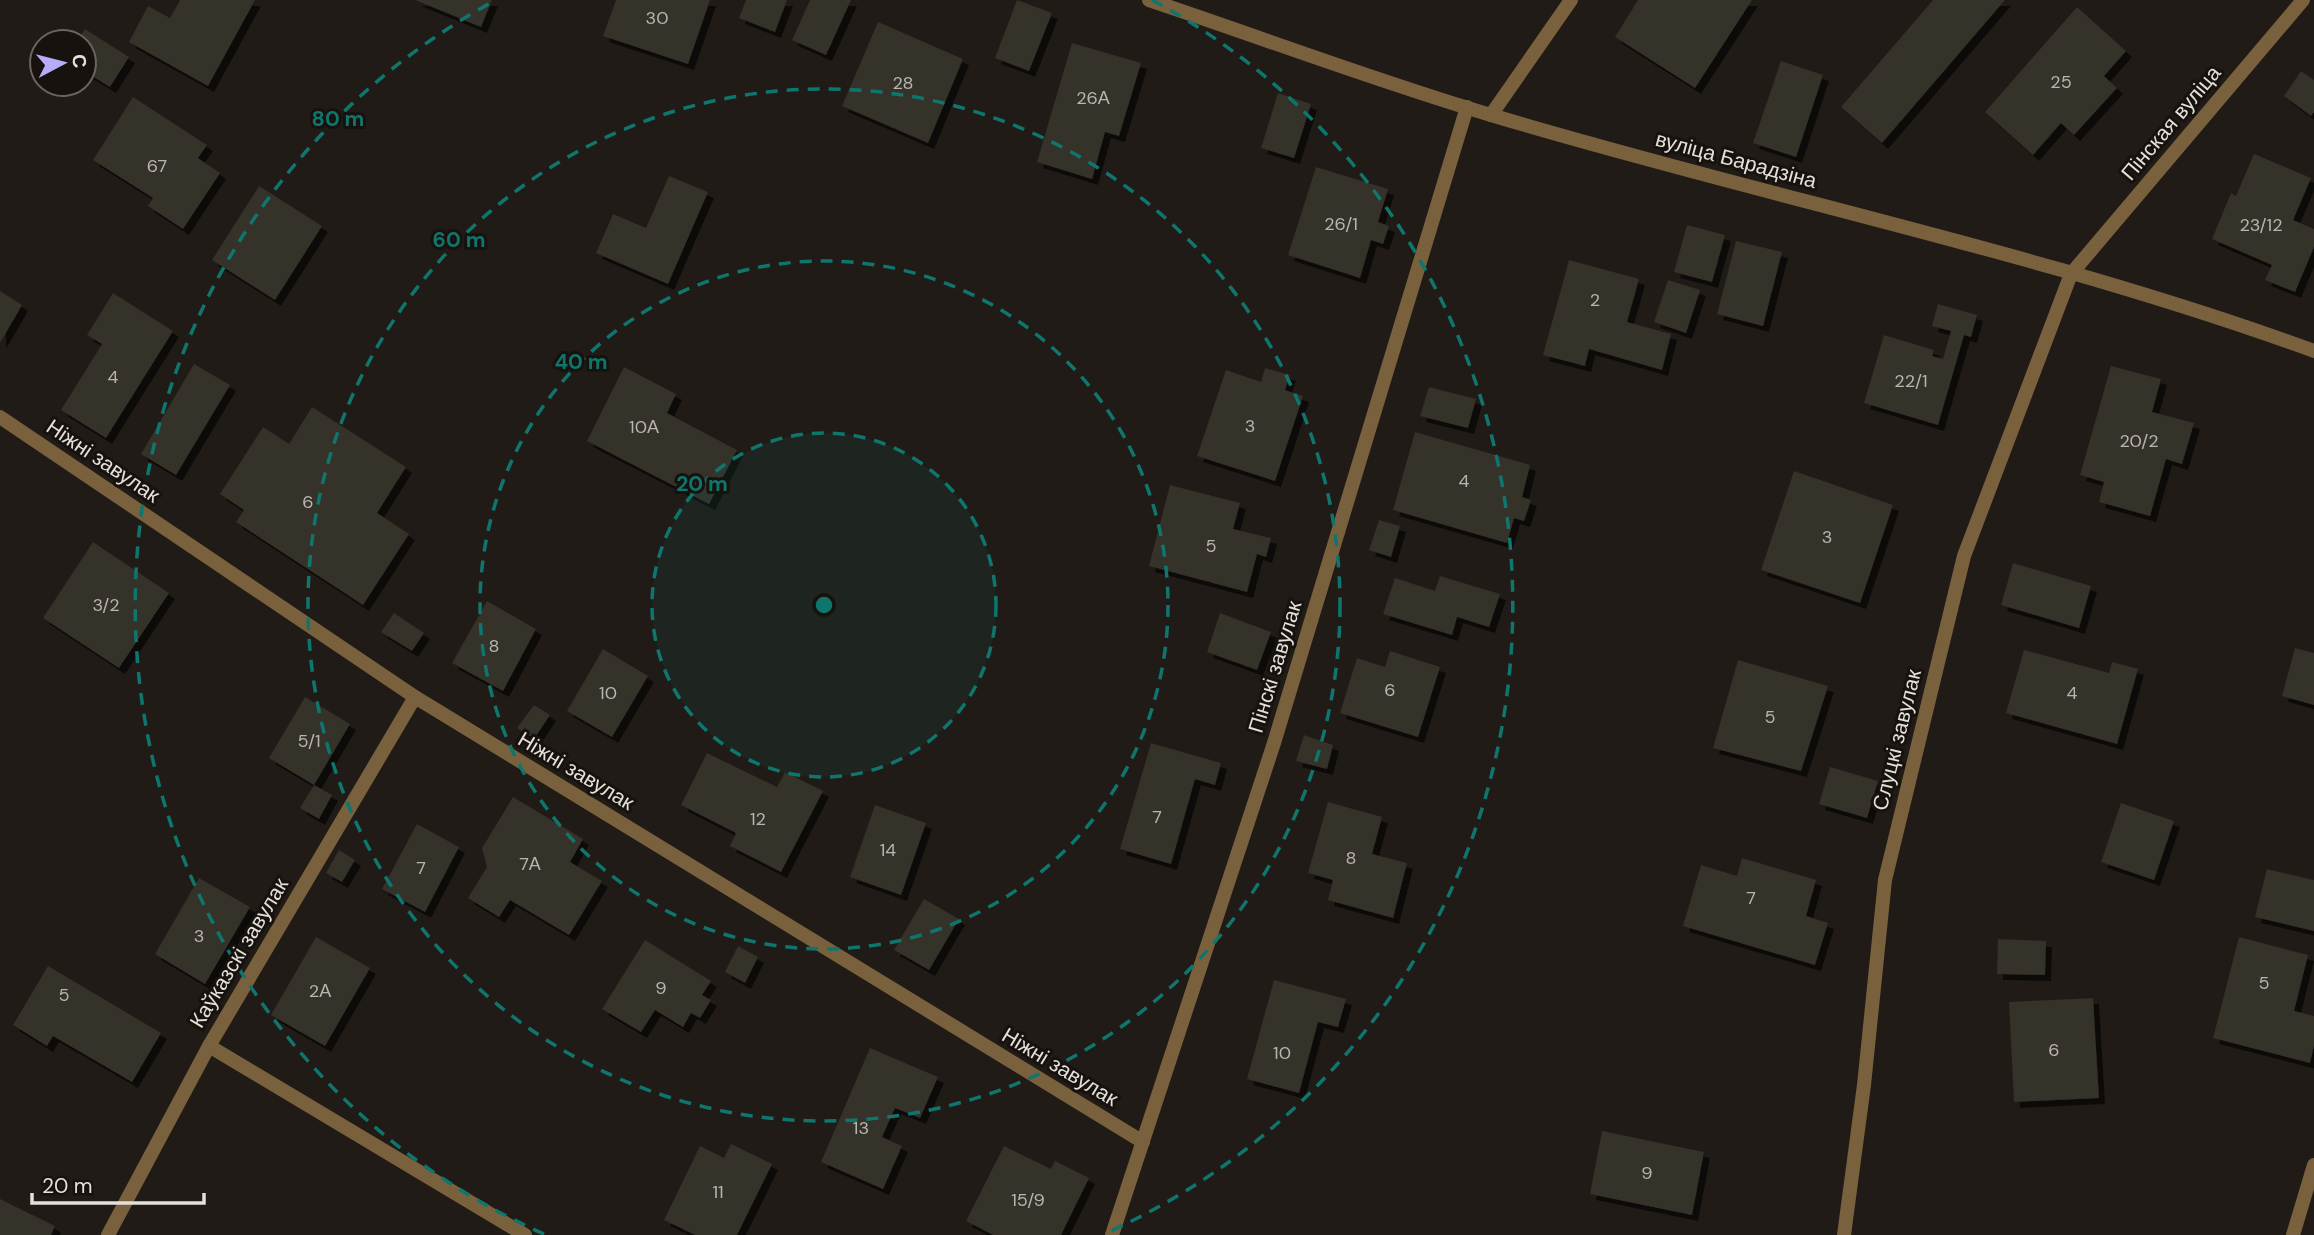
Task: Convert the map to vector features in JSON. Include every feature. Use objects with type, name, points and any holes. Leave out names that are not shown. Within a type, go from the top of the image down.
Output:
[{"type":"street","name":"вуліца Барадзіна","points":[[1149,0],[1491,115],[2071,274],[2227,319],[2314,351]]},
{"type":"street","points":[[1491,115],[1571,0]]},
{"type":"street","name":"Пінская вуліца","points":[[2071,274],[2303,0]]},
{"type":"street","name":"Пінскі завулак","points":[[1112,1235],[1274,743],[1467,107]]},
{"type":"street","name":"Слуцкі завулак","points":[[1844,1235],[1864,1086],[1885,880],[1964,556],[2071,274]]},
{"type":"street","name":"Ніжні завулак","points":[[0,417],[415,697],[1143,1142]]},
{"type":"street","name":"Каўказскі завулак","points":[[108,1235],[209,1046],[415,697]]},
{"type":"street","points":[[209,1046],[525,1235]]},
{"type":"street","points":[[2293,1235],[2314,1165]]},
{"type":"building","points":[[180,0],[255,0],[208,86],[129,42],[148,6],[170,18]]},
{"type":"building","points":[[415,0],[492,0],[481,27]]},
{"type":"building","points":[[616,0],[710,0],[688,64],[603,36]]},
{"type":"building","points":[[746,0],[787,0],[775,32],[739,18]]},
{"type":"building","points":[[810,0],[851,0],[826,55],[792,40]]},
{"type":"building","points":[[1017,0],[1052,13],[1029,71],[995,58]]},
{"type":"building","points":[[1638,0],[1752,0],[1695,88],[1615,37]]},
{"type":"building","points":[[1933,0],[2005,0],[1882,143],[1841,107]]},
{"type":"building","points":[[2077,7],[2126,51],[2104,76],[2117,88],[2074,135],[2061,123],[2033,155],[1985,112]]},
{"type":"building","points":[[878,22],[963,59],[928,143],[842,106]]},
{"type":"building","points":[[98,37],[129,57],[110,87],[98,80]]},
{"type":"building","points":[[1072,43],[1141,63],[1119,136],[1105,132],[1092,179],[1037,162]]},
{"type":"building","points":[[1781,61],[1823,75],[1796,157],[1753,143]]},
{"type":"building","points":[[2301,71],[2314,80],[2314,112],[2311,116],[2284,96]]},
{"type":"building","points":[[1278,93],[1311,104],[1294,158],[1261,148]]},
{"type":"building","points":[[133,97],[207,145],[198,158],[220,173],[183,229],[148,206],[153,198],[93,160]]},
{"type":"building","points":[[2254,154],[2311,178],[2293,220],[2314,229],[2314,247],[2295,292],[2265,280],[2272,265],[2212,239],[2231,193],[2236,196]]},
{"type":"building","points":[[1316,167],[1388,189],[1378,222],[1389,226],[1383,244],[1371,240],[1360,278],[1288,255]]},
{"type":"building","points":[[669,176],[708,192],[668,284],[596,253],[613,214],[646,228]]},
{"type":"building","points":[[259,186],[322,226],[275,300],[212,260]]},
{"type":"building","points":[[1687,225],[1725,235],[1712,282],[1674,272]]},
{"type":"building","points":[[1736,241],[1782,252],[1763,326],[1717,314]]},
{"type":"building","points":[[1569,260],[1639,279],[1627,322],[1671,334],[1662,370],[1589,349],[1585,366],[1543,355]]},
{"type":"building","points":[[1668,280],[1700,290],[1686,333],[1654,322]]},
{"type":"building","points":[[0,291],[22,305],[0,343]]},
{"type":"building","points":[[113,293],[173,331],[106,438],[61,410],[102,344],[87,335]]},
{"type":"building","points":[[1938,304],[1977,315],[1971,337],[1964,335],[1938,425],[1864,403],[1884,335],[1934,350],[1932,356],[1943,359],[1951,331],[1932,326]]},
{"type":"building","points":[[194,364],[230,385],[176,475],[141,454]]},
{"type":"building","points":[[2111,366],[2161,379],[2152,412],[2194,423],[2182,464],[2166,459],[2150,516],[2099,502],[2104,482],[2080,475]]},
{"type":"building","points":[[624,367],[676,394],[667,413],[737,450],[709,504],[587,441]]},
{"type":"building","points":[[1265,368],[1290,375],[1285,390],[1303,396],[1275,481],[1197,456],[1226,370],[1261,382]]},
{"type":"building","points":[[1429,387],[1476,399],[1468,428],[1420,416]]},
{"type":"building","points":[[312,407],[406,467],[377,513],[409,534],[363,605],[236,522],[244,510],[220,494],[263,427],[289,444]]},
{"type":"building","points":[[1415,432],[1530,465],[1522,497],[1531,500],[1524,521],[1514,518],[1507,543],[1393,510]]},
{"type":"building","points":[[1794,471],[1893,505],[1860,603],[1761,570]]},
{"type":"building","points":[[1170,485],[1240,503],[1233,529],[1271,538],[1266,557],[1257,554],[1247,592],[1149,566]]},
{"type":"building","points":[[1379,520],[1400,526],[1391,557],[1369,550]]},
{"type":"building","points":[[93,542],[169,593],[119,668],[43,618]]},
{"type":"building","points":[[2013,563],[2091,586],[2079,628],[2001,605]]},
{"type":"building","points":[[1440,576],[1500,594],[1489,627],[1457,617],[1452,635],[1383,614],[1395,578],[1435,591]]},
{"type":"building","points":[[487,601],[536,629],[503,691],[452,663]]},
{"type":"building","points":[[394,613],[424,633],[412,651],[381,632]]},
{"type":"building","points":[[1220,613],[1271,632],[1257,670],[1207,652]]},
{"type":"building","points":[[2295,648],[2314,653],[2314,705],[2282,696]]},
{"type":"building","points":[[603,649],[648,676],[612,737],[567,711]]},
{"type":"building","points":[[2024,650],[2109,673],[2112,662],[2138,669],[2117,744],[2006,713]]},
{"type":"building","points":[[1390,651],[1440,667],[1418,737],[1340,713],[1357,658],[1385,667]]},
{"type":"building","points":[[1738,660],[1828,686],[1801,771],[1713,748]]},
{"type":"building","points":[[305,697],[350,724],[314,785],[269,758]]},
{"type":"building","points":[[534,705],[550,715],[534,739],[517,728]]},
{"type":"building","points":[[1304,735],[1333,745],[1327,769],[1296,761]]},
{"type":"building","points":[[1151,743],[1221,763],[1215,785],[1195,779],[1171,864],[1120,849]]},
{"type":"building","points":[[707,753],[777,787],[785,772],[823,791],[781,872],[730,846],[736,833],[681,805]]},
{"type":"building","points":[[1830,767],[1878,781],[1867,818],[1819,804]]},
{"type":"building","points":[[314,785],[332,795],[319,819],[300,808]]},
{"type":"building","points":[[513,797],[583,839],[570,862],[602,881],[569,935],[510,900],[499,917],[468,898],[487,867],[482,848]]},
{"type":"building","points":[[1328,802],[1382,817],[1372,854],[1407,863],[1393,918],[1328,900],[1333,880],[1308,873]]},
{"type":"building","points":[[2121,803],[2174,821],[2154,880],[2101,862]]},
{"type":"building","points":[[875,805],[926,823],[901,895],[850,877]]},
{"type":"building","points":[[417,824],[459,847],[425,912],[382,889]]},
{"type":"building","points":[[339,850],[355,860],[342,882],[326,873]]},
{"type":"building","points":[[1742,858],[1816,880],[1806,916],[1828,923],[1815,965],[1683,926],[1701,865],[1737,876]]},
{"type":"building","points":[[2267,869],[2314,880],[2314,931],[2255,917]]},
{"type":"building","points":[[199,878],[250,907],[205,984],[155,954]]},
{"type":"building","points":[[924,899],[959,919],[929,970],[894,950]]},
{"type":"building","points":[[316,937],[370,968],[325,1046],[271,1015]]},
{"type":"building","points":[[2239,937],[2308,955],[2294,1011],[2314,1016],[2314,1045],[2310,1063],[2213,1038]]},
{"type":"building","points":[[1998,939],[2046,941],[2045,975],[1997,974]]},
{"type":"building","points":[[645,940],[711,981],[702,995],[711,1000],[700,1018],[691,1013],[683,1027],[655,1010],[641,1032],[602,1009]]},
{"type":"building","points":[[738,946],[758,957],[745,983],[725,972]]},
{"type":"building","points":[[48,966],[161,1033],[132,1082],[53,1036],[47,1046],[13,1025]]},
{"type":"building","points":[[1274,980],[1346,999],[1338,1027],[1318,1022],[1299,1093],[1247,1079]]},
{"type":"building","points":[[2093,998],[2099,1098],[2014,1102],[2009,1002]]},
{"type":"building","points":[[870,1048],[938,1077],[920,1118],[895,1108],[882,1137],[902,1146],[883,1189],[821,1162]]},
{"type":"building","points":[[1602,1131],[1704,1152],[1692,1215],[1590,1194]]},
{"type":"building","points":[[731,1144],[772,1164],[737,1235],[695,1235],[664,1220],[700,1146],[724,1158]]},
{"type":"building","points":[[1004,1146],[1051,1169],[1055,1161],[1089,1178],[1061,1235],[993,1235],[966,1221]]},
{"type":"building","points":[[0,1199],[55,1226],[51,1235],[0,1235]]}]
